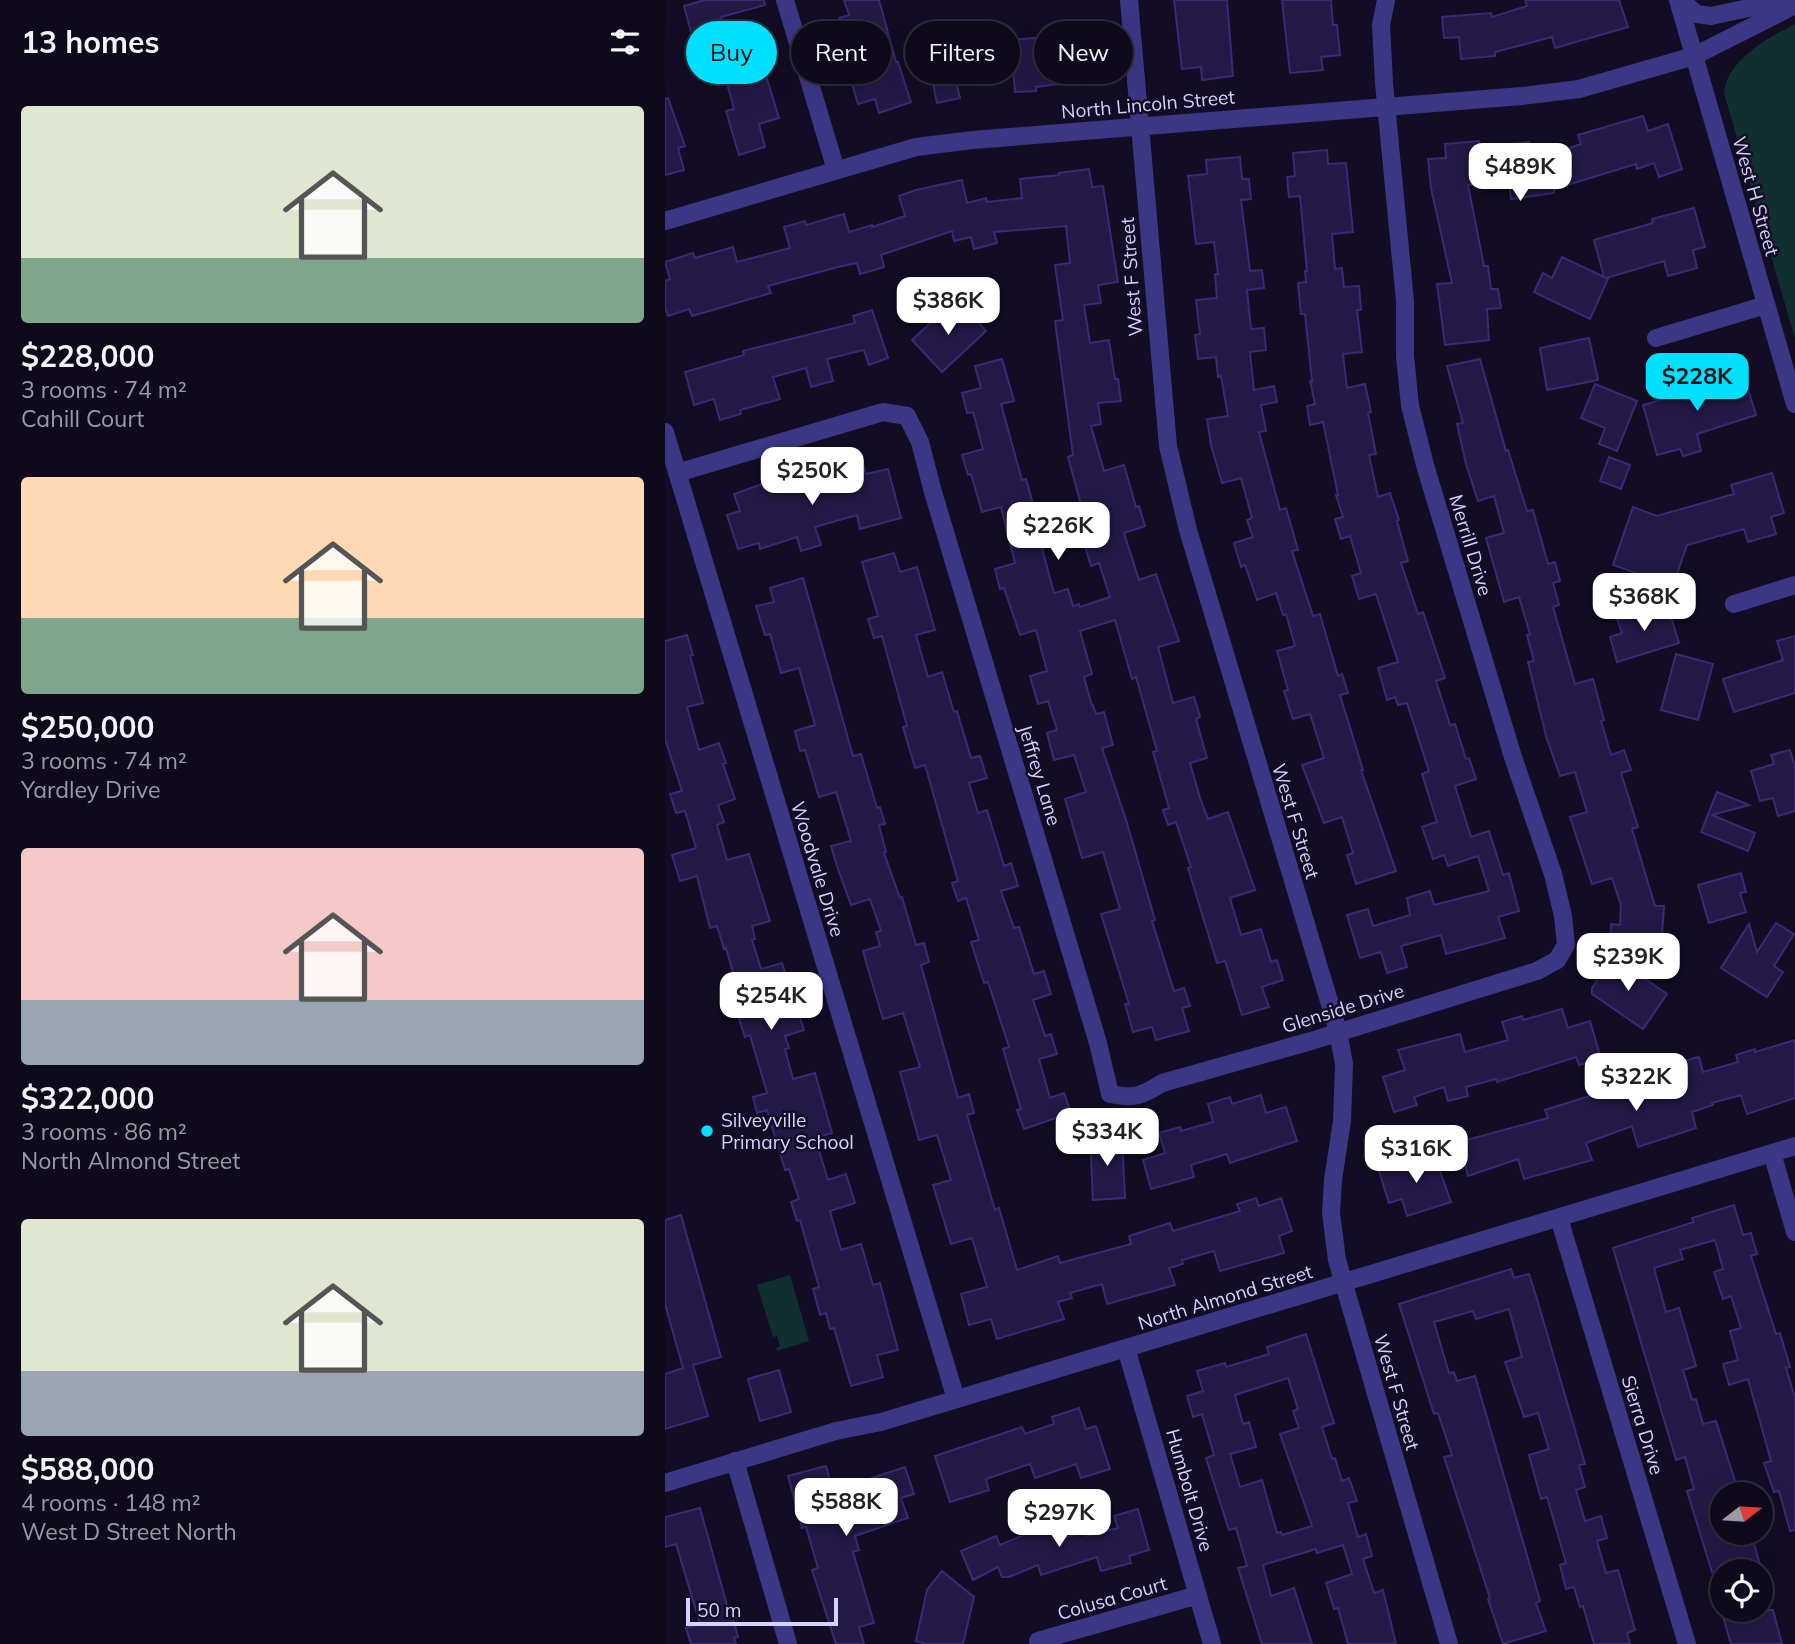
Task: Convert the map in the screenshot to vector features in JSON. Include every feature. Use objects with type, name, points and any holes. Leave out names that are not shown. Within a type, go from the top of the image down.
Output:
[{"type":"street","points":[[785,0],[836,170]]},
{"type":"street","name":"West F Street","points":[[1129,0],[1159,369],[1168,446],[1191,542],[1338,1031],[1344,1064],[1344,1103],[1331,1213],[1337,1260],[1448,1644]]},
{"type":"street","name":"Merrill Drive","points":[[1386,0],[1381,25],[1385,107],[1405,301],[1405,356],[1410,406],[1425,465],[1513,757],[1553,874],[1563,916],[1566,944],[1557,960],[1537,971]]},
{"type":"street","points":[[1679,0],[1697,14],[1711,16],[1758,6],[1792,6]]},
{"type":"street","name":"West H Street","points":[[1679,0],[1795,404]]},
{"type":"street","name":"North Lincoln Street","points":[[665,220],[916,147],[973,140],[1554,93],[1637,74],[1694,56],[1792,6]]},
{"type":"street","points":[[1656,338],[1766,305]]},
{"type":"street","name":"Jeffrey Lane","points":[[677,473],[883,412],[907,416],[920,442],[1098,1044],[1110,1094],[1128,1098],[1144,1094],[1162,1083]]},
{"type":"street","name":"Woodvale Drive","points":[[665,432],[955,1399]]},
{"type":"street","points":[[1734,604],[1795,585]]},
{"type":"street","name":"Glenside Drive","points":[[1162,1083],[1537,971]]},
{"type":"street","name":"North Almond Street","points":[[665,1483],[837,1431],[881,1422],[1795,1146]]},
{"type":"street","points":[[1772,1153],[1795,1232]]},
{"type":"street","name":"Sierra Drive","points":[[1559,1218],[1687,1644]]},
{"type":"street","name":"Humbolt Drive","points":[[1126,1348],[1212,1644]]},
{"type":"street","points":[[735,1461],[788,1644]]},
{"type":"street","name":"Colusa Court","points":[[1038,1642],[1198,1595]]},
{"type":"green space","points":[[1795,24],[1795,339],[1724,93],[1727,81],[1741,60],[1762,43]]},
{"type":"green space","points":[[790,1275],[809,1341],[777,1351],[776,1348],[780,1346],[777,1336],[773,1337],[757,1285]]},
{"type":"building","points":[[705,0],[764,0],[765,5],[721,17],[722,21],[688,21],[684,6]]},
{"type":"building","points":[[844,0],[879,0],[885,21],[840,21],[839,18],[849,15]]},
{"type":"building","points":[[1174,0],[1227,0],[1233,76],[1202,80],[1201,67],[1182,69]]},
{"type":"building","points":[[1282,0],[1331,0],[1340,55],[1321,57],[1323,70],[1290,73]]},
{"type":"building","points":[[1525,0],[1619,0],[1628,27],[1555,48],[1552,37],[1495,52],[1495,56],[1461,59],[1459,37],[1444,38],[1442,17],[1491,13],[1492,17],[1527,6]]},
{"type":"building","points":[[1034,38],[1034,84],[1059,84],[1036,87],[1036,91],[1015,92],[1014,84],[1020,84],[1020,39]]},
{"type":"building","points":[[891,44],[911,102],[879,113],[875,99],[858,104],[852,84],[891,84]]},
{"type":"building","points":[[727,84],[769,84],[779,118],[759,124],[765,147],[739,155],[726,111],[734,109]]},
{"type":"building","points":[[933,84],[957,84],[960,98],[937,103]]},
{"type":"building","points":[[668,98],[685,146],[678,148],[684,170],[665,175],[665,99]]},
{"type":"building","points":[[1643,116],[1648,131],[1668,124],[1682,169],[1659,177],[1654,163],[1637,169],[1636,164],[1554,189],[1554,193],[1511,199],[1509,182],[1468,185],[1484,266],[1488,266],[1491,289],[1498,289],[1501,308],[1487,309],[1489,340],[1445,345],[1437,284],[1452,283],[1431,188],[1428,159],[1446,158],[1445,144],[1479,141],[1480,148],[1529,142],[1531,159],[1571,154],[1569,148],[1581,144],[1578,135]]},
{"type":"building","points":[[1327,150],[1328,164],[1346,163],[1353,232],[1332,234],[1335,269],[1342,268],[1344,287],[1359,286],[1361,310],[1357,310],[1362,352],[1343,354],[1347,388],[1365,384],[1376,454],[1369,455],[1378,497],[1390,493],[1408,561],[1401,563],[1418,614],[1423,612],[1445,678],[1436,681],[1450,725],[1455,724],[1466,759],[1469,758],[1476,779],[1455,786],[1471,837],[1489,831],[1503,875],[1509,873],[1519,911],[1498,917],[1505,938],[1446,954],[1441,935],[1401,946],[1407,967],[1387,973],[1381,952],[1360,958],[1347,915],[1368,909],[1373,926],[1410,915],[1407,898],[1430,891],[1434,905],[1489,891],[1478,856],[1448,866],[1444,855],[1433,859],[1422,827],[1437,822],[1422,774],[1429,771],[1407,703],[1398,705],[1395,697],[1387,700],[1378,668],[1398,662],[1376,594],[1359,599],[1352,576],[1361,573],[1350,536],[1341,539],[1335,519],[1343,517],[1336,495],[1323,422],[1310,425],[1307,406],[1315,404],[1310,381],[1305,314],[1301,314],[1298,283],[1306,282],[1307,271],[1300,196],[1289,197],[1287,177],[1295,176],[1293,153]]},
{"type":"building","points":[[1240,157],[1242,179],[1249,179],[1251,199],[1241,200],[1250,271],[1262,270],[1264,288],[1247,290],[1251,329],[1264,328],[1266,350],[1250,352],[1254,390],[1274,386],[1277,402],[1261,405],[1266,431],[1259,432],[1280,510],[1286,508],[1298,550],[1292,551],[1313,616],[1320,614],[1338,676],[1342,674],[1348,693],[1340,695],[1361,770],[1396,871],[1356,884],[1347,855],[1353,853],[1342,817],[1324,823],[1302,765],[1324,758],[1310,714],[1293,719],[1284,691],[1288,690],[1277,651],[1295,646],[1286,614],[1283,615],[1276,593],[1257,600],[1245,565],[1241,567],[1234,543],[1253,537],[1247,520],[1252,518],[1241,478],[1222,483],[1211,445],[1207,419],[1228,416],[1216,357],[1198,359],[1195,335],[1200,334],[1196,300],[1217,298],[1215,274],[1218,274],[1214,242],[1196,244],[1188,176],[1207,174],[1206,160]]},
{"type":"building","points":[[1089,169],[1092,187],[1103,186],[1118,282],[1098,285],[1101,303],[1084,305],[1090,343],[1109,340],[1121,401],[1098,403],[1101,424],[1091,426],[1104,471],[1124,465],[1136,507],[1139,506],[1145,526],[1124,533],[1139,580],[1156,574],[1179,641],[1158,647],[1173,703],[1194,697],[1200,717],[1196,719],[1207,758],[1190,763],[1200,798],[1208,819],[1228,812],[1255,890],[1230,898],[1241,935],[1261,929],[1271,962],[1277,960],[1283,980],[1262,987],[1269,1007],[1242,1015],[1225,961],[1217,963],[1176,822],[1168,825],[1163,810],[1169,808],[1153,752],[1157,751],[1136,677],[1132,679],[1115,620],[1080,631],[1092,674],[1084,677],[1096,714],[1104,712],[1113,745],[1102,748],[1127,823],[1155,920],[1152,921],[1174,991],[1184,988],[1190,1006],[1182,1008],[1189,1031],[1156,1040],[1152,1027],[1133,1032],[1125,1004],[1129,1004],[1101,914],[1120,909],[1103,852],[1082,858],[1065,799],[1086,792],[1074,755],[1054,760],[1047,733],[1057,730],[1048,701],[1038,704],[1030,676],[1047,671],[1036,630],[1020,635],[1004,588],[1000,589],[995,569],[1015,563],[1001,507],[982,512],[971,474],[968,475],[962,455],[983,449],[973,412],[967,413],[962,393],[981,388],[975,366],[1002,359],[1014,401],[1001,404],[1022,480],[1026,479],[1045,547],[1042,548],[1054,593],[1068,589],[1073,606],[1079,604],[1080,607],[1110,597],[1099,563],[1091,566],[1083,540],[1090,538],[1068,457],[1073,455],[1055,321],[1063,320],[1055,265],[1070,263],[1066,226],[994,232],[997,243],[974,249],[971,237],[954,241],[952,231],[881,255],[884,267],[860,274],[857,263],[838,267],[768,286],[771,293],[692,316],[689,309],[668,316],[665,308],[665,281],[670,279],[665,262],[693,253],[695,258],[733,247],[737,262],[790,248],[784,227],[805,221],[806,225],[844,214],[849,232],[872,227],[905,216],[899,196],[916,190],[962,180],[967,203],[986,198],[987,202],[1022,198],[1020,179]]},
{"type":"building","points":[[1694,208],[1705,247],[1693,250],[1697,268],[1668,276],[1664,261],[1606,278],[1608,279],[1590,319],[1534,292],[1543,273],[1552,278],[1562,257],[1604,277],[1594,240],[1653,223],[1652,219]]},
{"type":"building","points":[[951,304],[967,321],[973,316],[986,331],[942,372],[912,340]]},
{"type":"building","points":[[872,310],[888,358],[869,365],[864,350],[827,359],[833,381],[811,387],[806,368],[773,377],[780,399],[740,410],[741,414],[720,420],[714,399],[694,405],[685,372],[744,355],[743,351],[855,323],[853,316]]},
{"type":"building","points":[[1589,338],[1598,380],[1547,390],[1540,348]]},
{"type":"building","points":[[1480,359],[1506,451],[1508,450],[1527,511],[1533,510],[1548,564],[1555,562],[1560,581],[1553,583],[1559,605],[1553,607],[1575,684],[1593,679],[1611,755],[1624,750],[1631,770],[1621,773],[1638,827],[1632,829],[1655,906],[1664,906],[1661,950],[1610,948],[1611,924],[1620,925],[1621,905],[1612,878],[1592,884],[1570,817],[1587,812],[1575,772],[1560,776],[1546,736],[1528,662],[1534,661],[1527,635],[1530,634],[1519,597],[1504,602],[1486,538],[1504,533],[1494,496],[1478,501],[1466,464],[1457,424],[1463,423],[1447,366]]},
{"type":"building","points":[[1728,369],[1733,386],[1746,382],[1756,415],[1697,434],[1701,451],[1683,456],[1680,449],[1657,455],[1643,405],[1703,388],[1700,378]]},
{"type":"building","points":[[1595,384],[1637,401],[1617,451],[1599,444],[1605,428],[1581,418]]},
{"type":"building","points":[[861,455],[866,474],[888,469],[901,518],[860,529],[857,515],[815,527],[821,545],[801,551],[797,537],[760,549],[759,543],[738,549],[727,515],[740,511],[734,494],[762,484],[764,488],[810,475],[816,493],[848,483],[842,460]]},
{"type":"building","points":[[1609,457],[1630,465],[1621,489],[1600,481]]},
{"type":"building","points":[[1772,473],[1784,513],[1771,517],[1776,534],[1748,542],[1744,529],[1687,545],[1673,586],[1613,565],[1633,507],[1657,516],[1734,494],[1731,485]]},
{"type":"building","points":[[894,553],[900,572],[917,567],[935,630],[916,635],[928,677],[942,672],[971,758],[980,756],[987,778],[969,783],[978,813],[987,810],[1004,866],[1011,863],[1018,886],[1001,891],[1014,928],[1019,927],[1034,974],[1044,971],[1051,994],[1033,1000],[1045,1036],[1051,1034],[1057,1054],[1039,1059],[1050,1098],[1064,1093],[1071,1113],[1024,1129],[1017,1110],[1021,1109],[1003,1049],[1009,1047],[988,982],[984,983],[971,942],[979,940],[966,898],[958,901],[952,883],[958,881],[925,765],[915,768],[903,727],[907,726],[882,636],[874,638],[868,619],[878,616],[862,562]]},
{"type":"building","points":[[803,578],[853,756],[861,754],[877,808],[880,807],[885,824],[879,825],[886,852],[884,853],[900,898],[902,897],[916,945],[924,943],[929,962],[921,965],[958,1098],[969,1094],[974,1113],[967,1115],[995,1210],[999,1208],[1017,1270],[1058,1256],[1060,1263],[1131,1244],[1129,1236],[1170,1223],[1173,1231],[1240,1211],[1237,1204],[1256,1198],[1259,1206],[1281,1198],[1292,1231],[1279,1236],[1284,1253],[1220,1271],[1214,1251],[1182,1260],[1183,1264],[1169,1268],[1175,1285],[1107,1304],[1102,1284],[1070,1293],[1072,1298],[1058,1302],[1064,1319],[997,1339],[991,1319],[969,1325],[961,1294],[987,1287],[972,1238],[951,1244],[933,1185],[951,1180],[937,1135],[919,1140],[900,1072],[920,1067],[903,1013],[883,1019],[863,951],[880,946],[876,932],[881,931],[870,899],[851,905],[837,866],[831,846],[851,841],[836,792],[819,797],[805,750],[800,751],[795,731],[815,725],[799,668],[781,673],[770,634],[765,635],[756,606],[774,602],[770,588]]},
{"type":"building","points":[[1667,604],[1679,643],[1617,662],[1610,637],[1622,633],[1617,619]]},
{"type":"building","points":[[687,635],[703,703],[687,707],[699,750],[719,743],[735,799],[718,805],[724,822],[717,825],[727,860],[749,854],[770,921],[752,926],[755,939],[752,940],[761,969],[782,963],[804,1030],[785,1036],[789,1048],[785,1049],[793,1079],[815,1073],[832,1133],[815,1138],[828,1180],[846,1174],[855,1203],[830,1211],[841,1250],[861,1244],[873,1285],[880,1283],[898,1350],[877,1355],[883,1377],[851,1386],[834,1328],[830,1329],[826,1313],[820,1315],[813,1289],[819,1287],[800,1220],[797,1221],[791,1202],[799,1199],[789,1169],[785,1170],[767,1110],[757,1113],[753,1097],[767,1093],[750,1035],[745,1037],[739,1019],[746,1017],[726,948],[724,949],[717,926],[710,928],[697,876],[680,881],[672,855],[696,848],[685,811],[676,813],[670,794],[682,791],[665,739],[665,641]]},
{"type":"building","points":[[1795,636],[1795,693],[1734,712],[1723,679],[1783,660],[1777,641]]},
{"type":"building","points":[[1676,654],[1713,664],[1698,720],[1661,710]]},
{"type":"building","points":[[1790,750],[1795,767],[1795,811],[1778,816],[1773,798],[1760,801],[1751,771],[1774,764],[1771,755]]},
{"type":"building","points":[[1717,792],[1749,805],[1712,815],[1755,833],[1748,851],[1701,832]]},
{"type":"building","points":[[1741,873],[1746,892],[1740,893],[1746,912],[1709,923],[1698,885]]},
{"type":"building","points":[[1776,923],[1794,934],[1774,966],[1783,972],[1767,997],[1721,968],[1749,924],[1757,952]]},
{"type":"building","points":[[1613,957],[1667,994],[1643,1029],[1592,994],[1592,988]]},
{"type":"building","points":[[1562,1009],[1568,1028],[1590,1021],[1601,1059],[1579,1065],[1576,1057],[1497,1082],[1496,1079],[1466,1087],[1468,1096],[1448,1101],[1444,1087],[1414,1097],[1417,1105],[1394,1112],[1383,1077],[1405,1070],[1398,1050],[1460,1034],[1465,1052],[1508,1040],[1502,1022],[1522,1016],[1523,1020]]},
{"type":"building","points":[[1795,1040],[1795,1098],[1747,1114],[1741,1095],[1712,1103],[1713,1105],[1692,1112],[1696,1128],[1638,1147],[1632,1126],[1586,1143],[1592,1160],[1524,1179],[1518,1159],[1468,1176],[1459,1142],[1548,1118],[1545,1110],[1621,1086],[1624,1098],[1662,1085],[1661,1081],[1679,1076],[1676,1063],[1699,1057],[1703,1072],[1738,1062],[1736,1055]]},
{"type":"building","points":[[1261,1095],[1266,1113],[1286,1107],[1297,1141],[1230,1163],[1227,1154],[1191,1165],[1194,1177],[1151,1189],[1143,1160],[1165,1153],[1159,1133],[1180,1127],[1181,1131],[1213,1122],[1208,1104],[1230,1097],[1232,1104]]},
{"type":"building","points":[[1122,1137],[1125,1198],[1093,1200],[1090,1138]]},
{"type":"building","points":[[1434,1154],[1451,1202],[1407,1216],[1402,1199],[1389,1203],[1379,1171]]},
{"type":"building","points":[[1734,1205],[1743,1235],[1751,1233],[1757,1254],[1751,1256],[1776,1334],[1780,1333],[1795,1398],[1795,1530],[1790,1531],[1779,1491],[1774,1492],[1773,1482],[1771,1482],[1764,1463],[1771,1461],[1748,1379],[1729,1385],[1723,1364],[1738,1360],[1730,1331],[1741,1328],[1731,1296],[1723,1299],[1714,1272],[1723,1269],[1715,1240],[1680,1250],[1683,1259],[1654,1268],[1666,1312],[1679,1308],[1696,1366],[1683,1370],[1692,1400],[1696,1399],[1703,1424],[1716,1421],[1735,1482],[1710,1482],[1710,1545],[1754,1545],[1758,1559],[1710,1559],[1710,1566],[1687,1491],[1694,1489],[1685,1457],[1676,1460],[1613,1248],[1694,1222],[1692,1218]]},
{"type":"building","points":[[681,1215],[721,1357],[693,1365],[708,1416],[665,1429],[665,1374],[683,1368],[665,1304],[665,1220]]},
{"type":"building","points":[[1511,1269],[1514,1278],[1529,1274],[1537,1299],[1585,1464],[1579,1465],[1585,1487],[1576,1490],[1585,1521],[1601,1516],[1607,1538],[1597,1541],[1606,1573],[1618,1570],[1635,1630],[1627,1633],[1630,1644],[1594,1644],[1583,1606],[1580,1607],[1574,1587],[1566,1589],[1560,1565],[1566,1563],[1547,1497],[1541,1499],[1529,1455],[1549,1449],[1538,1413],[1524,1417],[1505,1362],[1522,1357],[1509,1309],[1476,1319],[1473,1311],[1434,1322],[1449,1373],[1454,1372],[1457,1381],[1475,1376],[1539,1597],[1540,1601],[1536,1603],[1546,1631],[1503,1644],[1488,1599],[1490,1598],[1444,1457],[1452,1455],[1438,1413],[1434,1414],[1399,1304]]},
{"type":"building","points":[[1306,1334],[1334,1423],[1322,1427],[1342,1481],[1349,1478],[1357,1501],[1348,1503],[1358,1537],[1366,1534],[1372,1556],[1363,1559],[1374,1593],[1383,1590],[1396,1644],[1348,1644],[1338,1608],[1334,1609],[1326,1583],[1352,1574],[1343,1545],[1317,1553],[1316,1549],[1263,1565],[1271,1596],[1294,1588],[1312,1644],[1262,1644],[1238,1568],[1247,1566],[1236,1528],[1229,1530],[1206,1458],[1214,1455],[1202,1414],[1193,1417],[1187,1396],[1203,1391],[1197,1371],[1225,1363],[1226,1367],[1269,1354],[1267,1347]],"holes":[[[1288,1378],[1298,1409],[1293,1411],[1299,1428],[1280,1434],[1312,1526],[1282,1535],[1281,1532],[1277,1533],[1262,1480],[1240,1487],[1230,1454],[1256,1447],[1249,1422],[1243,1424],[1235,1395]]]},
{"type":"building","points":[[779,1370],[791,1412],[760,1421],[748,1379]]},
{"type":"building","points":[[1079,1408],[1086,1429],[1096,1426],[1110,1469],[1081,1478],[1076,1464],[1035,1478],[1030,1464],[986,1479],[989,1490],[950,1502],[935,1456],[1022,1427],[1025,1434],[1054,1424],[1052,1417]]},
{"type":"building","points":[[826,1466],[833,1491],[905,1467],[914,1494],[901,1498],[908,1518],[855,1536],[859,1550],[853,1552],[874,1623],[859,1627],[864,1644],[836,1644],[812,1570],[818,1568],[806,1527],[802,1528],[788,1476]]},
{"type":"building","points":[[700,1508],[738,1637],[734,1638],[736,1644],[691,1644],[686,1628],[700,1624],[676,1544],[665,1547],[665,1517]]},
{"type":"building","points":[[1138,1509],[1149,1550],[1129,1556],[1131,1563],[1101,1571],[1097,1557],[1041,1575],[1038,1565],[1009,1577],[1002,1577],[998,1567],[973,1580],[961,1551],[996,1536],[1000,1545],[1053,1522],[1059,1540],[1085,1531],[1087,1536],[1118,1528],[1114,1516]]},
{"type":"building","points":[[942,1571],[974,1597],[963,1644],[927,1644],[916,1641],[927,1590]]},
{"type":"building","points":[[1773,1610],[1782,1644],[1731,1644],[1725,1622],[1773,1622]]},
{"type":"place","name":"Silveyville Primary School","points":[[707,1131]]}]
